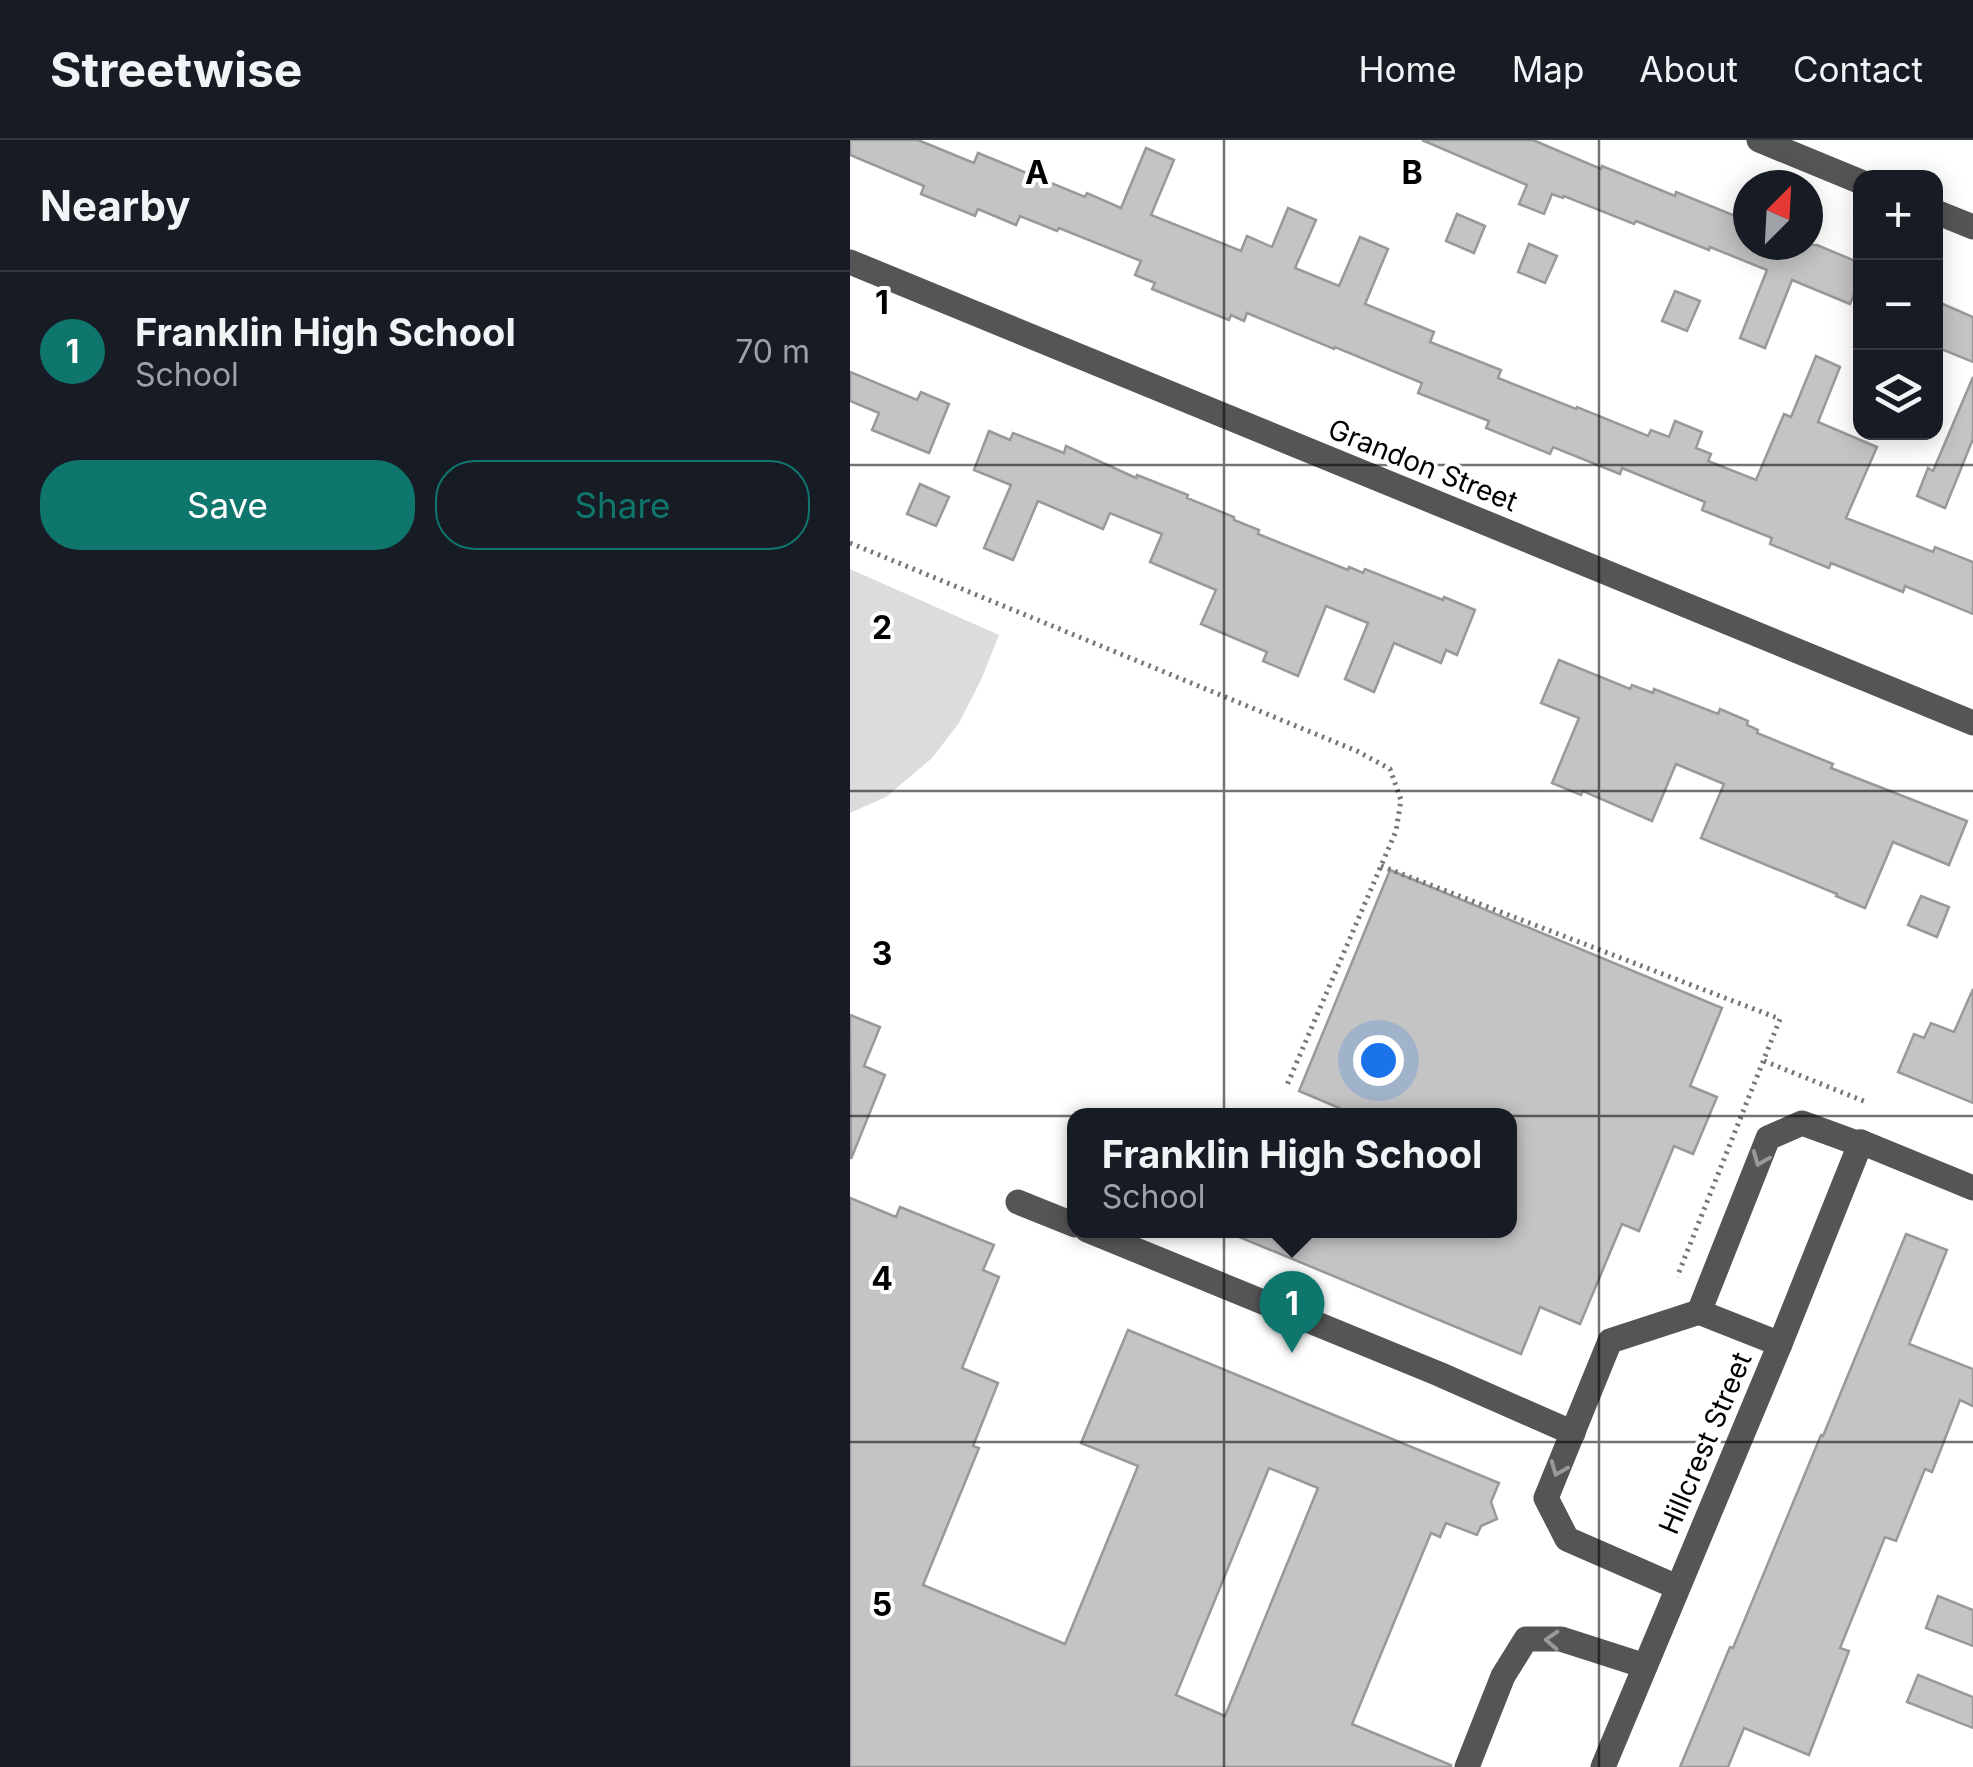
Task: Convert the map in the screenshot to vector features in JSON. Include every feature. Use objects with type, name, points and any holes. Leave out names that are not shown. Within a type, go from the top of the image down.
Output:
[{"type":"street","points":[[1758,140],[1853,179]]},
{"type":"street","points":[[1943,215],[1973,228]]},
{"type":"street","name":"Grandon Street","points":[[850,262],[1973,723]]},
{"type":"street","points":[[1698,1312],[1768,1138],[1802,1123],[1973,1188]]},
{"type":"street","name":"Hillcrest Street","points":[[1603,1767],[1780,1344],[1849,1139]]},
{"type":"street","points":[[1018,1202],[1067,1223]]},
{"type":"street","points":[[1106,1238],[1572,1433]]},
{"type":"street","points":[[1678,1588],[1568,1539],[1546,1498],[1610,1341],[1698,1312],[1780,1344]]},
{"type":"street","points":[[1467,1767],[1503,1676],[1526,1640],[1561,1638],[1645,1666]]},
{"type":"path","points":[[850,543],[1358,751],[1390,769],[1401,800],[1396,831],[1287,1084]]},
{"type":"path","points":[[1381,866],[1780,1019],[1677,1277]]},
{"type":"path","points":[[1764,1061],[1866,1102]]},
{"type":"shaded area","points":[[850,569],[999,635],[959,723],[932,758],[886,797],[850,813]]},
{"type":"building","points":[[850,140],[918,140],[974,163],[978,153],[1121,208],[1146,148],[1174,160],[1151,215],[1241,251],[1247,236],[1272,247],[1288,208],[1316,220],[1295,268],[1339,286],[1360,237],[1388,249],[1365,304],[1434,332],[1430,342],[1501,370],[1498,378],[1576,409],[1648,436],[1651,430],[1669,437],[1675,421],[1702,432],[1696,448],[1711,454],[1708,461],[1756,480],[1784,414],[1791,417],[1816,356],[1840,367],[1818,422],[1877,447],[1846,518],[1933,552],[1935,547],[1973,562],[1973,614],[1905,586],[1903,592],[1770,544],[1772,538],[1702,510],[1705,502],[1622,468],[1620,474],[1553,447],[1550,454],[1486,428],[1489,421],[1418,393],[1422,383],[1247,313],[1244,321],[1231,315],[1229,320],[1152,289],[1155,283],[1135,275],[1141,261],[1020,216],[1016,225],[978,209],[975,216],[921,194],[924,186],[850,155]]},
{"type":"building","points":[[1422,140],[1533,140],[1675,196],[1676,192],[1733,215],[1733,256],[1564,196],[1552,194],[1544,214],[1519,204],[1527,185]]},
{"type":"building","points":[[1457,214],[1485,226],[1474,253],[1446,241]]},
{"type":"building","points":[[1529,244],[1557,256],[1545,283],[1518,272]]},
{"type":"building","points":[[1823,248],[1853,260],[1853,297],[1850,304],[1792,280],[1765,348],[1740,338],[1767,270],[1742,260],[1823,260]]},
{"type":"building","points":[[1675,291],[1700,301],[1687,331],[1662,321]]},
{"type":"building","points":[[1943,304],[1973,317],[1973,362],[1943,350]]},
{"type":"building","points":[[850,372],[917,400],[921,392],[949,404],[929,453],[872,430],[879,413],[850,401]]},
{"type":"building","points":[[1973,377],[1973,439],[1945,508],[1917,496],[1928,468],[1933,471]]},
{"type":"building","points":[[989,431],[1010,440],[1013,433],[1064,453],[1066,446],[1136,478],[1137,475],[1188,495],[1187,498],[1259,530],[1258,534],[1348,570],[1349,567],[1363,573],[1365,569],[1475,610],[1457,655],[1446,650],[1441,663],[1394,643],[1374,692],[1345,679],[1368,623],[1326,606],[1298,676],[1263,661],[1267,652],[1201,624],[1216,590],[1150,562],[1162,534],[1110,513],[1103,529],[1038,501],[1013,560],[984,548],[1011,485],[974,470]]},
{"type":"building","points":[[920,484],[949,497],[936,526],[907,514]]},
{"type":"building","points":[[1559,660],[1630,689],[1632,685],[1653,693],[1654,689],[1718,714],[1720,709],[1748,721],[1747,725],[1757,733],[1833,764],[1831,768],[1967,821],[1949,865],[1893,842],[1865,908],[1701,838],[1724,784],[1676,764],[1652,821],[1583,791],[1581,795],[1552,783],[1579,718],[1541,703]]},
{"type":"building","points":[[1390,870],[1722,1008],[1690,1086],[1717,1097],[1693,1154],[1674,1146],[1639,1231],[1622,1224],[1580,1324],[1540,1307],[1521,1354],[1242,1238],[1517,1238],[1517,1108],[1339,1108],[1299,1091]]},
{"type":"building","points":[[1921,896],[1949,907],[1937,937],[1908,925]]},
{"type":"building","points":[[1973,989],[1973,1103],[1898,1072],[1914,1034],[1924,1038],[1931,1023],[1954,1032]]},
{"type":"building","points":[[850,1015],[880,1027],[864,1066],[885,1075],[851,1159]]},
{"type":"building","points":[[850,1198],[896,1217],[900,1207],[994,1245],[983,1270],[999,1277],[962,1368],[998,1383],[973,1446],[979,1448],[923,1585],[1065,1644],[1138,1466],[1081,1443],[1128,1330],[1499,1483],[1491,1502],[1497,1519],[1481,1526],[1477,1535],[1446,1523],[1440,1537],[1431,1533],[1352,1724],[1451,1767],[850,1767]],"holes":[[[1269,1468],[1318,1488],[1225,1716],[1176,1695]]]},
{"type":"building","points":[[1906,1234],[1947,1250],[1909,1344],[1973,1369],[1973,1406],[1960,1400],[1932,1472],[1925,1469],[1896,1541],[1885,1537],[1840,1648],[1849,1651],[1809,1755],[1744,1728],[1728,1767],[1680,1767],[1823,1436]]},
{"type":"building","points":[[1938,1596],[1973,1610],[1973,1646],[1926,1628]]},
{"type":"building","points":[[1918,1675],[1973,1697],[1973,1728],[1907,1702]]},
{"type":"place","name":"Franklin High School","points":[[1292,1353]]}]
